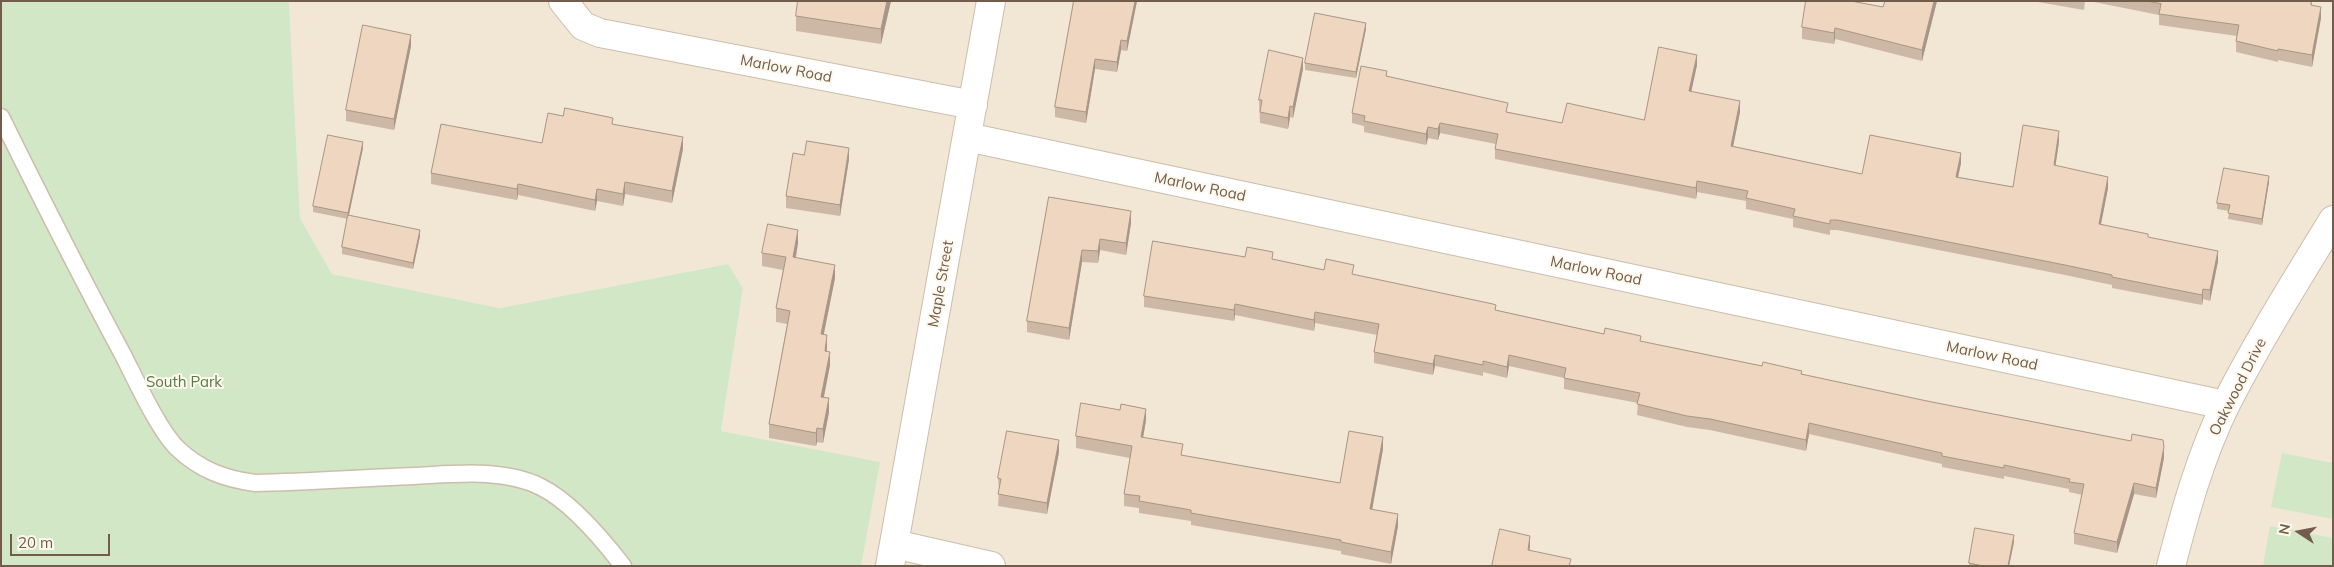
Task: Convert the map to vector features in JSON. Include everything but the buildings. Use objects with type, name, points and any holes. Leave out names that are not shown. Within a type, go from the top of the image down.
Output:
[{"type":"street","name":"Marlow Road","points":[[564,1],[583,26],[600,33],[973,105]]},
{"type":"street","name":"Maple Street","points":[[892,555],[991,1]]},
{"type":"street","name":"Marlow Road","points":[[967,137],[2225,405]]},
{"type":"street","name":"Oakwood Drive","points":[[2171,566],[2182,521],[2225,405],[2276,314],[2333,220]]},
{"type":"street","points":[[892,555],[991,566]]},
{"type":"lane","points":[[1,117],[88,289],[156,415],[176,447],[200,466],[227,479],[255,483],[470,474],[510,477],[542,487],[576,514],[607,545],[623,566]]},
{"type":"shaded area","points":[[289,1],[2333,1],[2333,566],[861,566],[879,462],[721,431],[743,288],[728,264],[500,308],[332,274],[300,218]]},
{"type":"green space","name":"South Park","points":[[1,1],[289,1],[300,218],[332,274],[500,308],[728,264],[743,288],[721,431],[880,462],[861,566],[1,566]]},
{"type":"green space","points":[[2282,453],[2333,463],[2333,519],[2271,507]]},
{"type":"green space","points":[[2270,526],[2333,538],[2333,566],[2263,566]]}]
